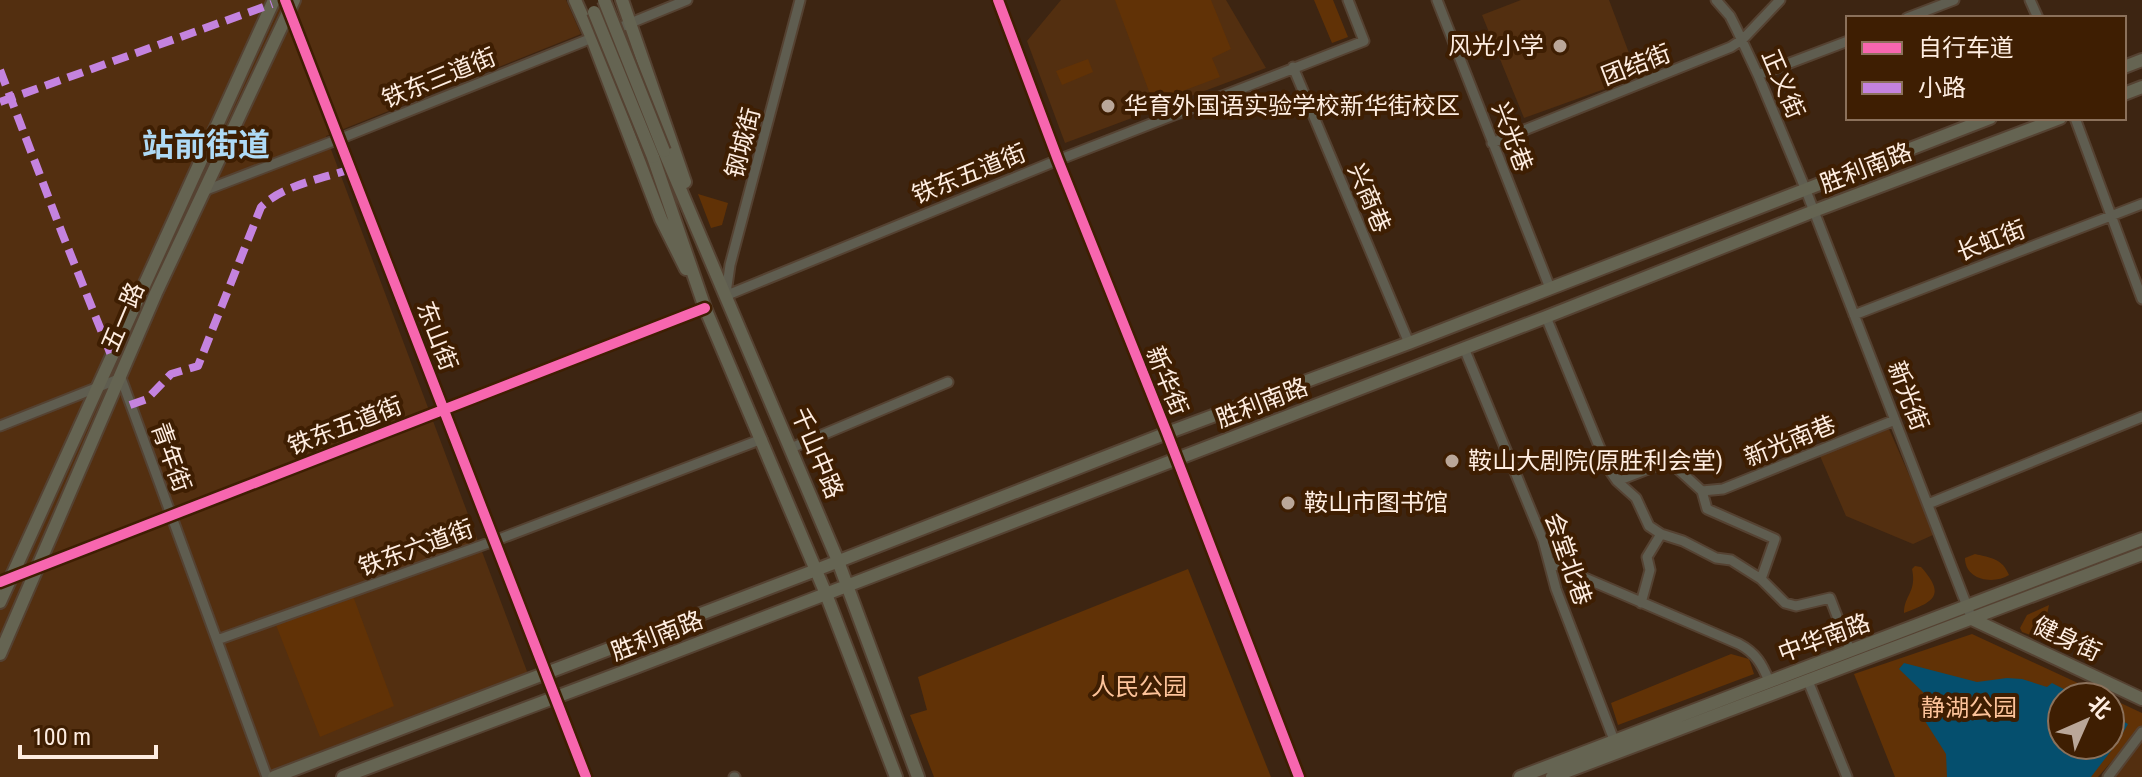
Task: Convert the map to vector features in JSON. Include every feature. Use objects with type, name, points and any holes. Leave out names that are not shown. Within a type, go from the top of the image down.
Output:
[{"type":"main road","points":[[575,0],[661,219],[705,308]]},
{"type":"main road","points":[[604,0],[659,154]]},
{"type":"main road","points":[[622,0],[725,296]]},
{"type":"main road","name":"五一路","points":[[0,654],[156,293],[206,190],[283,3]]},
{"type":"main road","name":"五一路","points":[[0,602],[5,580],[283,3]]},
{"type":"main road","points":[[592,6],[659,154]]},
{"type":"main road","name":"胜利南路","points":[[274,777],[1985,120]]},
{"type":"main road","name":"胜利南路","points":[[343,777],[848,586],[2055,120]]},
{"type":"main road","name":"千山中路","points":[[659,154],[725,296],[838,561],[918,777]]},
{"type":"main road","name":"千山中路","points":[[659,154],[705,308],[826,594],[896,777]]},
{"type":"main road","name":"中华南路","points":[[1520,777],[1850,650],[1970,613],[2142,539]]},
{"type":"main road","points":[[1552,777],[1808,681],[1970,613],[2008,606],[2142,554]]},
{"type":"main road","name":"健身街","points":[[1970,613],[2142,699]]},
{"type":"street","name":"铁东三道街","points":[[206,190],[687,0]]},
{"type":"street","name":"钢城街","points":[[725,296],[730,265],[800,0]]},
{"type":"street","name":"新华街","points":[[998,0],[1299,777]]},
{"type":"street","name":"铁东五道街","points":[[725,296],[1058,160],[1364,41],[1348,0]]},
{"type":"street","name":"兴光巷","points":[[1437,0],[1550,288]]},
{"type":"street","name":"正义街","points":[[1716,0],[1730,16],[1743,39],[1805,188]]},
{"type":"street","name":"团结街","points":[[1492,143],[1718,54],[1743,39],[1780,0]]},
{"type":"street","points":[[1912,16],[1954,0]]},
{"type":"street","name":"东山街","points":[[283,3],[339,139],[586,777]]},
{"type":"street","points":[[1758,75],[1846,42]]},
{"type":"street","name":"兴商巷","points":[[1293,67],[1409,343]]},
{"type":"street","points":[[2076,120],[2142,299]]},
{"type":"street","name":"新光街","points":[[1805,188],[1970,613]]},
{"type":"street","name":"长虹街","points":[[1854,315],[2142,204]]},
{"type":"street","name":"铁东五道街","points":[[5,580],[705,308]]},
{"type":"street","points":[[1546,317],[1608,468],[1636,498],[1649,526],[1716,558],[1731,560],[1761,579],[1785,603],[1796,606],[1830,598],[1850,650]]},
{"type":"street","name":"会堂北巷","points":[[1464,348],[1543,540],[1556,589],[1614,740]]},
{"type":"street","points":[[0,426],[121,378]]},
{"type":"street","name":"青年街","points":[[121,378],[267,777]]},
{"type":"street","points":[[791,448],[948,382]]},
{"type":"street","points":[[1928,504],[2142,417]]},
{"type":"street","name":"新光南巷","points":[[1702,491],[1723,489],[1895,420]]},
{"type":"street","name":"铁东六道街","points":[[217,640],[494,541],[762,439]]},
{"type":"street","points":[[1617,481],[1669,461],[1702,491],[1707,509],[1775,539],[1761,579]]},
{"type":"street","points":[[1641,603],[1650,570],[1647,557],[1661,534]]},
{"type":"street","points":[[1549,561],[1751,651],[1761,662],[1769,681]]},
{"type":"street","points":[[1808,681],[1847,777]]},
{"type":"street","points":[[2108,777],[2142,732]]},
{"type":"shaded area","points":[[0,0],[566,0],[581,34],[326,136],[528,674],[261,777],[0,777]]},
{"type":"shaded area","name":"华育外国语实验学校新华街校区","points":[[1061,0],[1226,0],[1266,68],[1065,143],[1027,41]]},
{"type":"shaded area","name":"风光小学","points":[[1521,0],[1609,0],[1638,77],[1524,118],[1482,15]]},
{"type":"shaded area","points":[[1889,429],[1935,534],[1913,544],[1846,516],[1820,456]]},
{"type":"shaded area","points":[[2142,740],[2142,777],[2109,777],[2126,761]]},
{"type":"green space","points":[[1115,0],[1211,0],[1231,49],[1212,58],[1220,77],[1153,102]]},
{"type":"green space","points":[[1314,0],[1333,0],[1348,37],[1332,43]]},
{"type":"green space","points":[[1088,59],[1093,72],[1062,85],[1056,71]]},
{"type":"green space","points":[[698,194],[728,203],[722,225],[711,228]]},
{"type":"green space","points":[[1975,554],[1999,562],[2009,575],[1995,580],[1975,576],[1966,565],[1965,558]]},
{"type":"green space","points":[[1921,567],[1929,577],[1935,591],[1929,601],[1904,613],[1913,583],[1912,569]]},
{"type":"green space","name":"人民公园","points":[[1188,569],[1271,777],[934,777],[910,715],[927,710],[918,677]]},
{"type":"green space","points":[[353,596],[394,706],[320,737],[276,625]]},
{"type":"green space","points":[[2049,605],[2042,639],[2022,632],[2020,628],[2027,615]]},
{"type":"green space","name":"静湖公园","points":[[1972,634],[2073,681],[2046,681],[2046,761],[2112,761],[2098,777],[1895,777],[1854,674]]},
{"type":"green space","points":[[1731,654],[1749,659],[1754,674],[1618,725],[1611,703]]},
{"type":"green space","name":"静湖公园","points":[[2126,706],[2142,713],[2142,727],[2126,745]]},
{"type":"water","points":[[1904,663],[1977,682],[2022,679],[2046,687],[2046,761],[2103,761],[2091,777],[1947,777],[1946,754],[1925,721],[1926,695],[1899,669]]},
{"type":"marked path","points":[[0,102],[272,4]]},
{"type":"marked path","points":[[0,70],[111,355]]},
{"type":"marked path","points":[[130,405],[147,399],[171,374],[198,366],[261,207],[291,188],[351,169]]},
{"type":"cycle path","points":[[285,0],[586,777]]},
{"type":"cycle path","points":[[998,0],[1299,777]]},
{"type":"cycle path","points":[[0,582],[705,308]]},
{"type":"place","name":"风光小学","points":[[1560,46]]},
{"type":"place","name":"华育外国语实验学校新华街校区","points":[[1108,106]]},
{"type":"place","name":"鞍山大剧院(原胜利会堂)","points":[[1452,461]]},
{"type":"place","name":"鞍山市图书馆","points":[[1288,503]]},
{"type":"district","name":"站前街道","points":[[206,145]]}]
